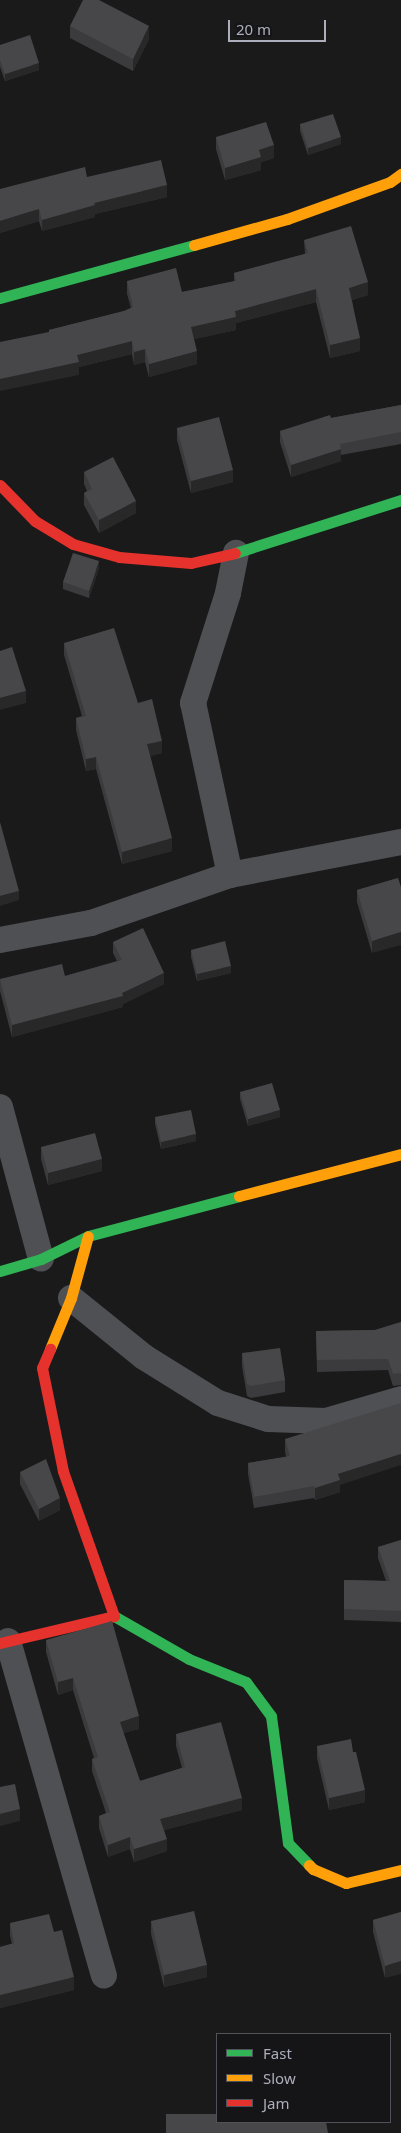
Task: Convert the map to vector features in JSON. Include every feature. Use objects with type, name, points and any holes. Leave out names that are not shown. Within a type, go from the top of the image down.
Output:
[{"type":"street","points":[[0,298],[287,219],[390,182],[401,174]]},
{"type":"street","points":[[0,485],[35,521],[73,544],[119,557],[190,563],[236,553],[401,500]]},
{"type":"street","points":[[230,875],[193,703],[228,593],[236,553]]},
{"type":"street","points":[[0,940],[91,923],[230,875],[401,842]]},
{"type":"street","points":[[0,1107],[41,1260]]},
{"type":"street","points":[[0,1271],[41,1260],[88,1236],[401,1154]]},
{"type":"street","points":[[88,1236],[71,1298],[42,1368],[63,1471],[114,1616],[189,1659],[246,1682],[271,1716],[288,1843],[313,1869],[346,1883],[401,1870]]},
{"type":"street","points":[[71,1298],[144,1357],[209,1398],[218,1403],[268,1419],[326,1421],[401,1399]]},
{"type":"street","points":[[104,1976],[4,1642],[114,1616]]},
{"type":"building","points":[[83,0],[99,0],[149,26],[133,59],[70,26]]},
{"type":"building","points":[[30,35],[39,63],[5,74],[0,60],[0,45]]},
{"type":"building","points":[[333,114],[341,137],[308,148],[300,124]]},
{"type":"building","points":[[266,122],[274,145],[259,150],[261,157],[225,168],[216,137]]},
{"type":"building","points":[[161,160],[167,185],[94,203],[95,205],[42,220],[39,209],[0,221],[0,189],[85,167],[87,177]]},
{"type":"building","points":[[351,226],[368,282],[349,288],[360,338],[330,345],[316,289],[235,311],[236,317],[191,327],[197,351],[149,364],[145,349],[134,352],[132,341],[77,355],[79,362],[0,379],[0,342],[49,332],[49,330],[133,307],[127,281],[176,268],[182,292],[236,281],[234,273],[308,253],[304,240]]},
{"type":"building","points":[[401,405],[401,432],[340,444],[341,449],[291,465],[280,431],[330,415],[331,418]]},
{"type":"building","points":[[219,417],[233,470],[191,481],[177,428]]},
{"type":"building","points":[[113,457],[136,501],[99,520],[84,493],[92,489],[84,472]]},
{"type":"building","points":[[73,553],[99,561],[89,591],[63,582]]},
{"type":"building","points":[[114,628],[138,703],[152,699],[162,741],[147,744],[172,838],[122,852],[96,757],[86,759],[76,718],[86,716],[64,643]]},
{"type":"building","points":[[12,647],[26,691],[0,698],[0,651]]},
{"type":"building","points":[[0,822],[19,891],[0,896]]},
{"type":"building","points":[[398,878],[401,887],[401,932],[372,941],[357,890]]},
{"type":"building","points":[[143,928],[164,973],[122,993],[123,996],[12,1025],[0,979],[62,964],[65,976],[122,960],[113,942]]},
{"type":"building","points":[[225,941],[231,966],[197,974],[191,950]]},
{"type":"building","points":[[272,1083],[280,1110],[248,1119],[240,1092]]},
{"type":"building","points":[[191,1110],[196,1134],[161,1142],[155,1117]]},
{"type":"building","points":[[95,1133],[102,1159],[48,1173],[41,1147]]},
{"type":"building","points":[[401,1322],[401,1373],[393,1374],[388,1359],[317,1360],[316,1331],[375,1330]]},
{"type":"building","points":[[280,1348],[285,1380],[251,1386],[247,1384],[242,1353]]},
{"type":"building","points":[[401,1403],[401,1454],[338,1474],[340,1480],[315,1488],[314,1486],[254,1497],[248,1463],[290,1456],[285,1439]]},
{"type":"building","points":[[46,1459],[60,1498],[39,1509],[20,1472]]},
{"type":"building","points":[[401,1540],[401,1611],[344,1609],[344,1580],[390,1581],[378,1547]]},
{"type":"building","points":[[112,1621],[139,1716],[120,1722],[140,1781],[185,1767],[176,1734],[221,1722],[242,1798],[160,1819],[167,1839],[134,1849],[130,1837],[108,1845],[99,1816],[110,1812],[92,1759],[98,1757],[73,1678],[58,1682],[46,1640]]},
{"type":"building","points":[[351,1739],[353,1752],[356,1752],[365,1790],[329,1798],[317,1746]]},
{"type":"building","points":[[15,1784],[20,1809],[0,1814],[0,1787]]},
{"type":"building","points":[[194,1911],[207,1965],[164,1975],[151,1921]]},
{"type":"building","points":[[401,1912],[401,1961],[385,1966],[373,1920]]},
{"type":"building","points":[[49,1914],[54,1932],[62,1930],[74,1977],[0,1995],[0,1947],[14,1943],[10,1923]]},
{"type":"building","points":[[166,2114],[216,2114],[216,2123],[326,2123],[328,2133],[166,2133]]},
{"type":"traffic: fast","points":[[0,298],[194,245]]},
{"type":"traffic: fast","points":[[235,553],[401,500]]},
{"type":"traffic: fast","points":[[0,1271],[41,1259],[88,1236],[239,1196]]},
{"type":"traffic: fast","points":[[114,1616],[189,1659],[246,1682],[271,1716],[288,1843],[309,1865]]},
{"type":"traffic: slow","points":[[194,245],[287,219],[390,182],[401,174]]},
{"type":"traffic: slow","points":[[239,1196],[401,1154]]},
{"type":"traffic: slow","points":[[50,1349],[71,1298],[88,1236]]},
{"type":"traffic: slow","points":[[309,1865],[313,1869],[346,1883],[401,1870]]},
{"type":"traffic: jam","points":[[0,485],[35,521],[73,544],[119,557],[191,563],[235,553]]},
{"type":"traffic: jam","points":[[0,1643],[114,1616],[63,1471],[42,1368],[50,1349]]}]
